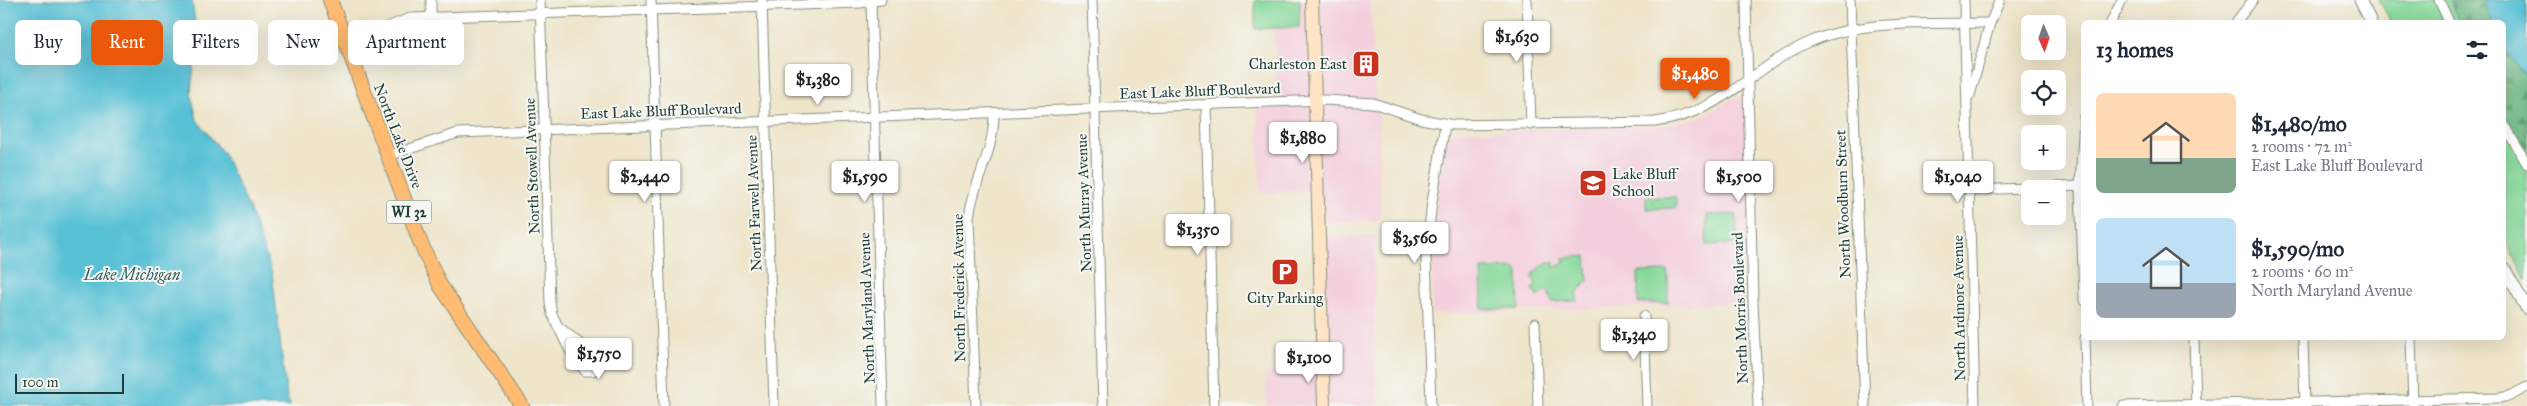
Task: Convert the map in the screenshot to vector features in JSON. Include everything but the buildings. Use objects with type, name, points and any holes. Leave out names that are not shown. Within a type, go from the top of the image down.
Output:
[{"type":"main road","name":"North Lake Drive","points":[[330,0],[421,244],[440,285],[522,406]]},
{"type":"main road","points":[[1312,0],[1324,406]]},
{"type":"street","points":[[431,0],[431,17]]},
{"type":"street","name":"North Stowell Avenue","points":[[540,0],[550,303],[552,314],[580,368],[585,371],[592,371],[594,363],[585,349],[560,328]]},
{"type":"street","points":[[651,0],[664,406]]},
{"type":"street","points":[[346,43],[402,19],[651,10],[762,3],[874,0]]},
{"type":"street","name":"North Maryland Avenue","points":[[874,0],[875,117],[883,406]]},
{"type":"street","name":"North Murray Avenue","points":[[1092,0],[1103,406]]},
{"type":"street","points":[[1527,0],[1531,125]]},
{"type":"street","name":"North Morris Boulevard","points":[[1746,0],[1758,406]]},
{"type":"street","name":"North Woodburn Street","points":[[1850,0],[1865,406]]},
{"type":"street","name":"North Ardmore Avenue","points":[[1964,0],[1975,406]]},
{"type":"street","points":[[1968,103],[1990,23],[2000,0]]},
{"type":"street","points":[[2113,20],[2122,0]]},
{"type":"street","points":[[2238,20],[2253,0]]},
{"type":"street","points":[[2360,0],[2370,20]]},
{"type":"street","points":[[2439,0],[2448,20]]},
{"type":"street","name":"North Farwell Avenue","points":[[762,3],[774,406]]},
{"type":"street","name":"East Lake Bluff Boulevard","points":[[388,156],[458,133],[1315,101],[1372,103],[1446,124],[1531,125],[1672,120],[1712,106],[1782,57],[1813,40],[1870,26],[1990,23]]},
{"type":"street","points":[[1206,106],[1214,406]]},
{"type":"street","name":"North Frederick Avenue","points":[[976,406],[969,218],[974,196],[992,143],[994,113]]},
{"type":"street","points":[[1432,406],[1426,257],[1432,202],[1446,124]]},
{"type":"street","points":[[2506,127],[2527,164]]},
{"type":"street","points":[[1970,190],[2081,186]]},
{"type":"street","points":[[2506,271],[2527,308]]},
{"type":"street","points":[[1644,316],[1647,406]]},
{"type":"street","points":[[1535,322],[1538,406]]},
{"type":"street","points":[[2085,340],[2087,406]]},
{"type":"street","points":[[2194,340],[2196,405]]},
{"type":"street","points":[[2303,340],[2304,404]]},
{"type":"street","points":[[2411,340],[2413,403]]},
{"type":"street","points":[[2123,406],[2413,403],[2499,398],[2510,396],[2527,387]]},
{"type":"shaded area","points":[[1269,0],[1370,0],[1375,103],[1379,105],[1380,220],[1318,222],[1317,191],[1260,193],[1257,104],[1277,102],[1274,30],[1270,29]]},
{"type":"shaded area","name":"Lake Bluff School","points":[[1736,97],[1743,98],[1744,102],[1750,303],[1432,314],[1431,232],[1450,132],[1661,126],[1701,117]]},
{"type":"shaded area","points":[[1377,236],[1374,262],[1377,406],[1267,406],[1266,372],[1323,369],[1319,237]]},
{"type":"green space","points":[[1255,0],[1300,0],[1299,27],[1255,29]]},
{"type":"green space","points":[[2379,0],[2484,0],[2492,20],[2390,20]]},
{"type":"green space","points":[[2451,0],[2484,0],[2492,20],[2459,20],[2452,7]]},
{"type":"green space","points":[[2506,50],[2527,78],[2527,281],[2506,241]]},
{"type":"green space","points":[[2506,50],[2527,78],[2527,149],[2506,117]]},
{"type":"green space","points":[[1646,197],[1676,197],[1676,208],[1646,209]]},
{"type":"green space","points":[[1736,214],[1738,244],[1706,245],[1707,215]]},
{"type":"green space","points":[[1586,256],[1588,281],[1578,291],[1577,301],[1552,302],[1547,290],[1538,297],[1532,290],[1536,284],[1533,274],[1547,262],[1554,262],[1554,268],[1564,263],[1563,258]]},
{"type":"green space","points":[[1515,268],[1518,272],[1519,309],[1482,309],[1481,269]]},
{"type":"green space","points":[[1668,271],[1668,303],[1638,303],[1638,272]]},
{"type":"water","name":"Lake Michigan","points":[[0,0],[192,0],[195,20],[173,20],[173,65],[194,65],[191,93],[197,120],[224,154],[250,210],[272,273],[287,398],[291,406],[0,406]]},
{"type":"water","points":[[2484,0],[2526,0],[2527,78],[2506,50],[2506,20],[2492,20]]},
{"type":"place","name":"Charleston East","points":[[1366,64]]},
{"type":"place","name":"Lake Bluff School","points":[[1593,183]]},
{"type":"place","name":"City Parking","points":[[1285,272]]}]
